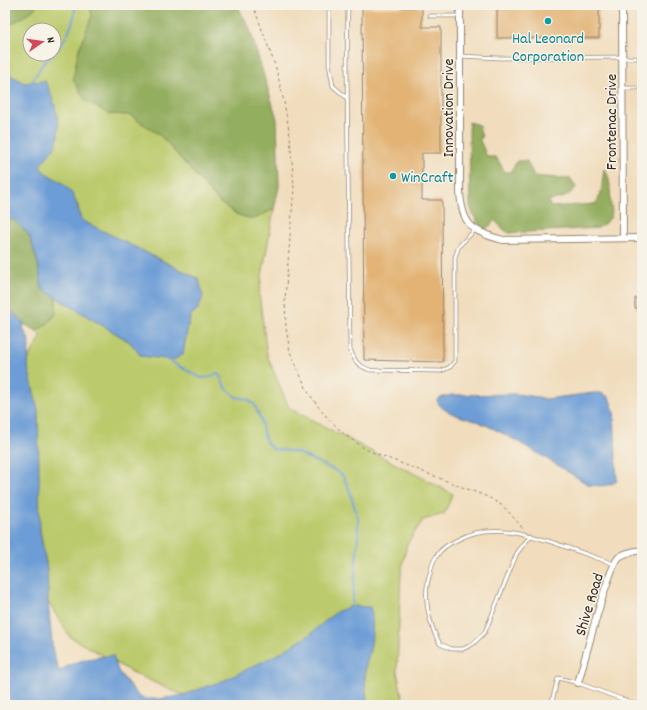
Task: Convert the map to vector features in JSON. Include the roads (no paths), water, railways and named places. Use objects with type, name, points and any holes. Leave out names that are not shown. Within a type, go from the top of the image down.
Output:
[{"type":"street","name":"Innovation Drive","points":[[460,5],[460,192],[461,207],[465,220],[475,230]]},
{"type":"street","name":"Frontenac Drive","points":[[622,5],[623,238]]},
{"type":"street","points":[[475,230],[488,236],[503,240],[642,238]]},
{"type":"street","name":"Shive Road","points":[[578,683],[608,578],[614,564],[618,558],[624,554],[642,550]]},
{"type":"lane","points":[[329,5],[329,64],[333,86],[347,98]]},
{"type":"lane","points":[[348,5],[347,98],[350,349],[354,359],[360,366],[370,370],[441,371],[450,367],[456,361],[455,257],[459,246],[475,230]]},
{"type":"lane","points":[[430,16],[460,16]]},
{"type":"lane","points":[[460,56],[500,58],[636,58]]},
{"type":"lane","points":[[622,88],[637,88]]},
{"type":"lane","points":[[531,535],[517,553],[485,632],[473,644],[463,649],[452,649],[440,644],[430,622],[427,599],[428,577],[435,557],[444,547],[466,535],[490,530],[510,531],[531,535],[614,564]]},
{"type":"lane","points":[[551,705],[558,678],[578,683],[638,705]]},
{"type":"water","points":[[5,72],[24,83],[45,81],[54,103],[58,121],[58,137],[55,147],[40,166],[46,173],[68,188],[74,197],[81,220],[199,279],[203,297],[198,309],[191,315],[183,354],[174,360],[141,356],[130,342],[42,289],[38,263],[29,235],[13,219],[5,222]]},
{"type":"water","points":[[5,305],[24,324],[23,329],[28,337],[28,367],[38,410],[40,531],[47,569],[48,602],[53,653],[59,671],[74,663],[87,659],[113,655],[118,671],[139,697],[146,699],[160,699],[183,695],[225,680],[280,653],[309,635],[336,612],[351,606],[370,607],[372,616],[372,635],[365,675],[368,705],[5,705]]},
{"type":"water","points":[[601,393],[609,397],[614,411],[617,481],[603,486],[589,485],[508,436],[479,422],[448,412],[439,405],[437,400],[439,398],[451,395],[516,394],[546,399]]},
{"type":"waterway","points":[[62,43],[72,24],[75,5]]},
{"type":"waterway","points":[[32,82],[45,62]]},
{"type":"waterway","points":[[166,359],[201,378],[211,377],[217,373],[225,387],[236,397],[247,399],[254,404],[261,420],[266,442],[273,449],[296,452],[336,471],[343,476],[349,489],[358,518],[358,542],[352,606]]},
{"type":"place","name":"Hal Leonard Corporation","points":[[548,21]]},
{"type":"place","name":"WinCraft","points":[[393,176]]}]
